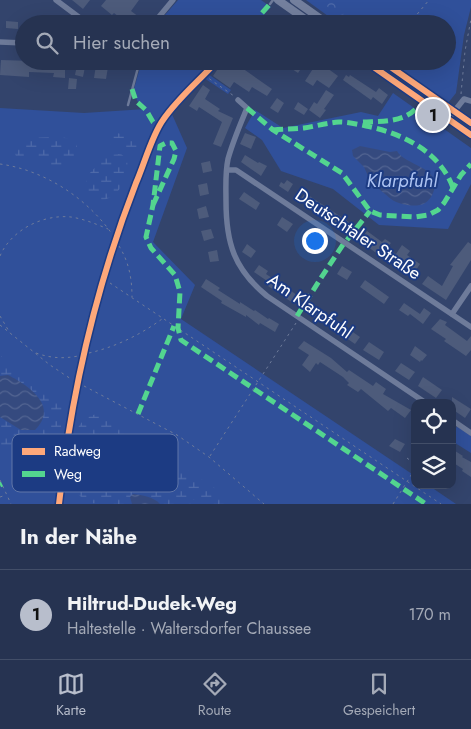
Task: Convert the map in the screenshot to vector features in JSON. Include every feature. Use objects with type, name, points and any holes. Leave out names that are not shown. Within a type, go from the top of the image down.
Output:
[{"type":"main road","points":[[278,0],[299,15]]},
{"type":"main road","points":[[294,0],[315,15]]},
{"type":"main road","points":[[378,70],[471,135]]},
{"type":"main road","points":[[395,70],[471,123]]},
{"type":"street","points":[[56,0],[73,15]]},
{"type":"street","points":[[160,15],[173,0]]},
{"type":"street","points":[[0,42],[15,43]]},
{"type":"street","points":[[448,119],[462,97],[471,100]]},
{"type":"street","name":"Am Klarpfuhl","points":[[238,100],[247,108],[234,138],[227,170],[226,224],[230,247],[239,267],[253,285],[420,399]]},
{"type":"street","points":[[69,434],[77,382],[103,278],[159,126],[178,101]]},
{"type":"street","name":"Deutschtaler Straße","points":[[227,170],[236,170],[471,327]]},
{"type":"street","points":[[452,314],[471,286]]},
{"type":"street","points":[[456,423],[471,433]]},
{"type":"lane","points":[[270,4],[273,0]]},
{"type":"lane","points":[[128,105],[137,70]]},
{"type":"path","points":[[416,15],[429,0]]},
{"type":"path","points":[[462,97],[465,51],[471,19]]},
{"type":"path","points":[[204,75],[228,90],[238,100]]},
{"type":"path","points":[[0,164],[43,177],[83,201],[109,229],[124,254],[132,283],[132,298]]},
{"type":"path","points":[[0,256],[11,239],[24,228],[36,222],[69,217],[89,221],[109,229]]},
{"type":"path","points":[[103,278],[441,504]]},
{"type":"path","points":[[0,316],[10,334]]},
{"type":"path","points":[[32,352],[50,358],[69,358],[107,349],[133,337],[163,318]]},
{"type":"path","points":[[209,457],[300,318]]},
{"type":"path","points":[[0,325],[50,365],[77,382],[173,434]]},
{"type":"path","points":[[178,437],[209,457],[264,504]]},
{"type":"path","points":[[407,458],[411,461]]},
{"type":"path","points":[[392,504],[411,475]]},
{"type":"path","points":[[0,480],[11,504]]},
{"type":"path","points":[[0,497],[6,494]]},
{"type":"green space","points":[[178,0],[261,0],[271,7],[264,15],[165,15]]},
{"type":"green space","points":[[306,0],[471,0],[456,93],[448,103],[402,70],[456,70],[456,15],[327,15]]},
{"type":"green space","points":[[317,0],[356,0],[343,15]]},
{"type":"green space","points":[[139,70],[212,70],[208,74],[231,90],[228,94],[204,78],[171,112],[187,148],[153,242],[195,285],[181,319],[411,473],[411,489],[434,489],[456,504],[0,504],[0,108],[84,113],[146,109],[138,102],[133,92]]},
{"type":"green space","points":[[393,93],[471,148],[471,184],[448,229],[379,225],[333,189],[281,171],[262,140],[245,128],[255,110],[283,128],[361,112],[378,116]]},
{"type":"green space","points":[[110,131],[135,138],[139,147],[137,152],[128,153],[107,143]]},
{"type":"green space","points":[[61,137],[77,143],[77,151],[73,157],[56,168],[49,167],[42,160],[23,156],[20,158],[16,156],[12,148],[14,142],[26,138]]},
{"type":"green space","points":[[121,154],[127,159],[127,168],[121,186],[109,198],[101,199],[93,196],[85,188],[87,176],[107,155]]},
{"type":"green space","points":[[0,355],[24,379],[62,402],[64,408],[60,434],[12,434],[12,459],[0,450],[0,417],[11,425],[8,375],[0,376]]},
{"type":"green space","points":[[97,414],[136,434],[76,434],[79,426],[86,418]]},
{"type":"green space","points":[[456,427],[471,436],[471,453],[456,444]]},
{"type":"green space","points":[[178,462],[198,479],[208,481],[229,504],[209,504],[203,499],[191,500],[191,504],[160,504],[157,501],[130,497],[132,504],[90,503],[76,493],[178,492]]},
{"type":"water","name":"Klarpfuhl","points":[[360,146],[390,152],[397,151],[407,160],[427,171],[435,182],[434,192],[430,199],[422,205],[403,204],[394,201],[372,185],[364,167],[353,156],[352,150]]},
{"type":"water","points":[[8,375],[32,391],[43,405],[42,421],[35,430],[21,430],[0,417],[0,376]]},
{"type":"water","points":[[133,494],[151,498],[160,504],[132,504],[130,497]]},
{"type":"building","points":[[72,0],[90,0],[83,9]]},
{"type":"building","points":[[106,0],[139,0],[131,11],[136,15],[117,15],[114,13],[112,15],[101,6]]},
{"type":"building","points":[[6,21],[15,22],[15,29],[6,28]]},
{"type":"building","points":[[1,60],[15,60],[15,70],[65,70],[65,78],[53,77],[54,73],[29,72],[29,77],[0,75]]},
{"type":"building","points":[[76,70],[84,70],[83,77],[75,75]]},
{"type":"building","points":[[95,70],[108,70],[106,79],[94,78]]},
{"type":"building","points":[[217,70],[245,70],[272,89],[267,96],[252,87],[249,92],[234,82],[230,88],[213,76]]},
{"type":"building","points":[[312,70],[330,70],[338,76],[329,88],[317,80],[313,86],[305,81]]},
{"type":"building","points":[[346,75],[349,77],[350,75],[376,92],[379,88],[388,95],[382,104],[373,97],[371,100],[343,80]]},
{"type":"building","points":[[69,78],[77,79],[76,89],[68,89]]},
{"type":"building","points":[[203,85],[210,90],[205,99],[220,109],[218,111],[233,118],[221,147],[213,144],[222,122],[199,107],[197,111],[189,106]]},
{"type":"building","points":[[326,90],[334,95],[320,118],[309,110],[314,102],[317,104]]},
{"type":"building","points":[[277,98],[284,103],[278,113],[270,108]]},
{"type":"building","points":[[298,102],[308,109],[304,115],[294,109]]},
{"type":"building","points":[[245,133],[256,137],[251,149],[240,144]]},
{"type":"building","points":[[245,155],[267,166],[261,176],[241,162]]},
{"type":"building","points":[[210,161],[212,171],[203,173],[201,163]]},
{"type":"building","points":[[287,180],[293,184],[288,192],[279,186],[281,182],[284,184]]},
{"type":"building","points":[[207,183],[209,194],[200,196],[198,185]]},
{"type":"building","points":[[244,192],[260,203],[256,210],[239,199]]},
{"type":"building","points":[[305,193],[349,222],[343,230],[319,213],[320,211],[300,200]]},
{"type":"building","points":[[206,206],[209,217],[199,219],[197,209]]},
{"type":"building","points":[[282,217],[293,224],[287,232],[277,225]]},
{"type":"building","points":[[211,229],[214,238],[204,241],[201,231]]},
{"type":"building","points":[[367,231],[382,242],[385,239],[391,243],[387,248],[396,254],[402,245],[410,251],[407,255],[420,264],[414,273],[385,254],[383,258],[360,241]]},
{"type":"building","points":[[313,238],[325,246],[320,254],[308,246]]},
{"type":"building","points":[[468,242],[471,244],[471,260],[446,300],[422,284],[428,276],[442,286],[453,266],[450,265]]},
{"type":"building","points":[[247,244],[256,251],[251,258],[242,252]]},
{"type":"building","points":[[217,250],[219,261],[210,262],[208,252]]},
{"type":"building","points":[[259,265],[268,271],[266,274],[281,284],[277,292],[268,286],[270,283],[254,272]]},
{"type":"building","points":[[342,266],[352,272],[347,280],[337,274]]},
{"type":"building","points":[[206,279],[220,288],[218,290],[240,304],[240,302],[279,324],[275,332],[221,303],[222,301],[201,287]]},
{"type":"building","points":[[365,280],[389,297],[384,304],[360,287]]},
{"type":"building","points":[[290,290],[298,296],[293,303],[284,297]]},
{"type":"building","points":[[404,303],[420,314],[424,308],[431,313],[423,324],[410,314],[408,316],[399,310]]},
{"type":"building","points":[[320,309],[328,315],[323,323],[314,317]]},
{"type":"building","points":[[440,319],[447,322],[445,325],[467,341],[471,336],[471,350],[466,356],[444,341],[446,339],[431,329]]},
{"type":"building","points":[[344,326],[360,337],[355,344],[339,333]]},
{"type":"building","points":[[304,341],[331,358],[347,372],[349,370],[373,386],[376,382],[386,389],[383,394],[411,410],[405,418],[391,408],[388,411],[361,389],[358,392],[347,385],[349,383],[343,377],[320,362],[318,365],[316,363],[310,372],[302,365],[309,355],[298,348]]},
{"type":"building","points":[[369,342],[384,352],[379,360],[363,350]]},
{"type":"building","points":[[415,346],[427,355],[420,362],[410,355]]},
{"type":"building","points":[[401,363],[415,372],[409,380],[395,371]]},
{"type":"building","points":[[423,377],[442,390],[436,398],[418,386]]},
{"type":"building","points":[[456,400],[471,409],[465,418],[456,412]]},
{"type":"building","points":[[395,439],[405,444],[400,452],[389,446]]},
{"type":"building","points":[[456,452],[471,462],[471,477],[462,471],[463,469],[456,465]]},
{"type":"marked path","points":[[260,15],[270,4]]},
{"type":"marked path","points":[[132,89],[136,101],[146,110],[153,122],[159,126]]},
{"type":"marked path","points":[[247,108],[273,130],[342,173],[370,211],[380,215],[415,217],[428,215],[438,210],[461,175],[471,164]]},
{"type":"marked path","points":[[363,122],[398,119],[417,108]]},
{"type":"marked path","points":[[273,130],[304,128],[339,122],[393,133],[429,154],[447,175],[453,188]]},
{"type":"marked path","points":[[153,205],[174,159],[176,151],[172,143],[160,146],[153,205],[146,237],[151,248],[175,275],[180,292],[178,328],[181,340],[426,504]]},
{"type":"marked path","points":[[347,240],[370,211]]},
{"type":"marked path","points":[[297,316],[344,243]]},
{"type":"marked path","points":[[138,414],[174,326]]},
{"type":"cycle path","points":[[68,434],[78,381],[97,301],[122,222],[148,150],[159,126],[175,104],[208,70]]},
{"type":"cycle path","points":[[378,70],[471,135]]},
{"type":"cycle path","points":[[395,70],[471,123]]},
{"type":"cycle path","points":[[59,504],[60,492]]},
{"type":"place","name":"Hiltrud-Dudek-Weg","points":[[433,115]]}]
